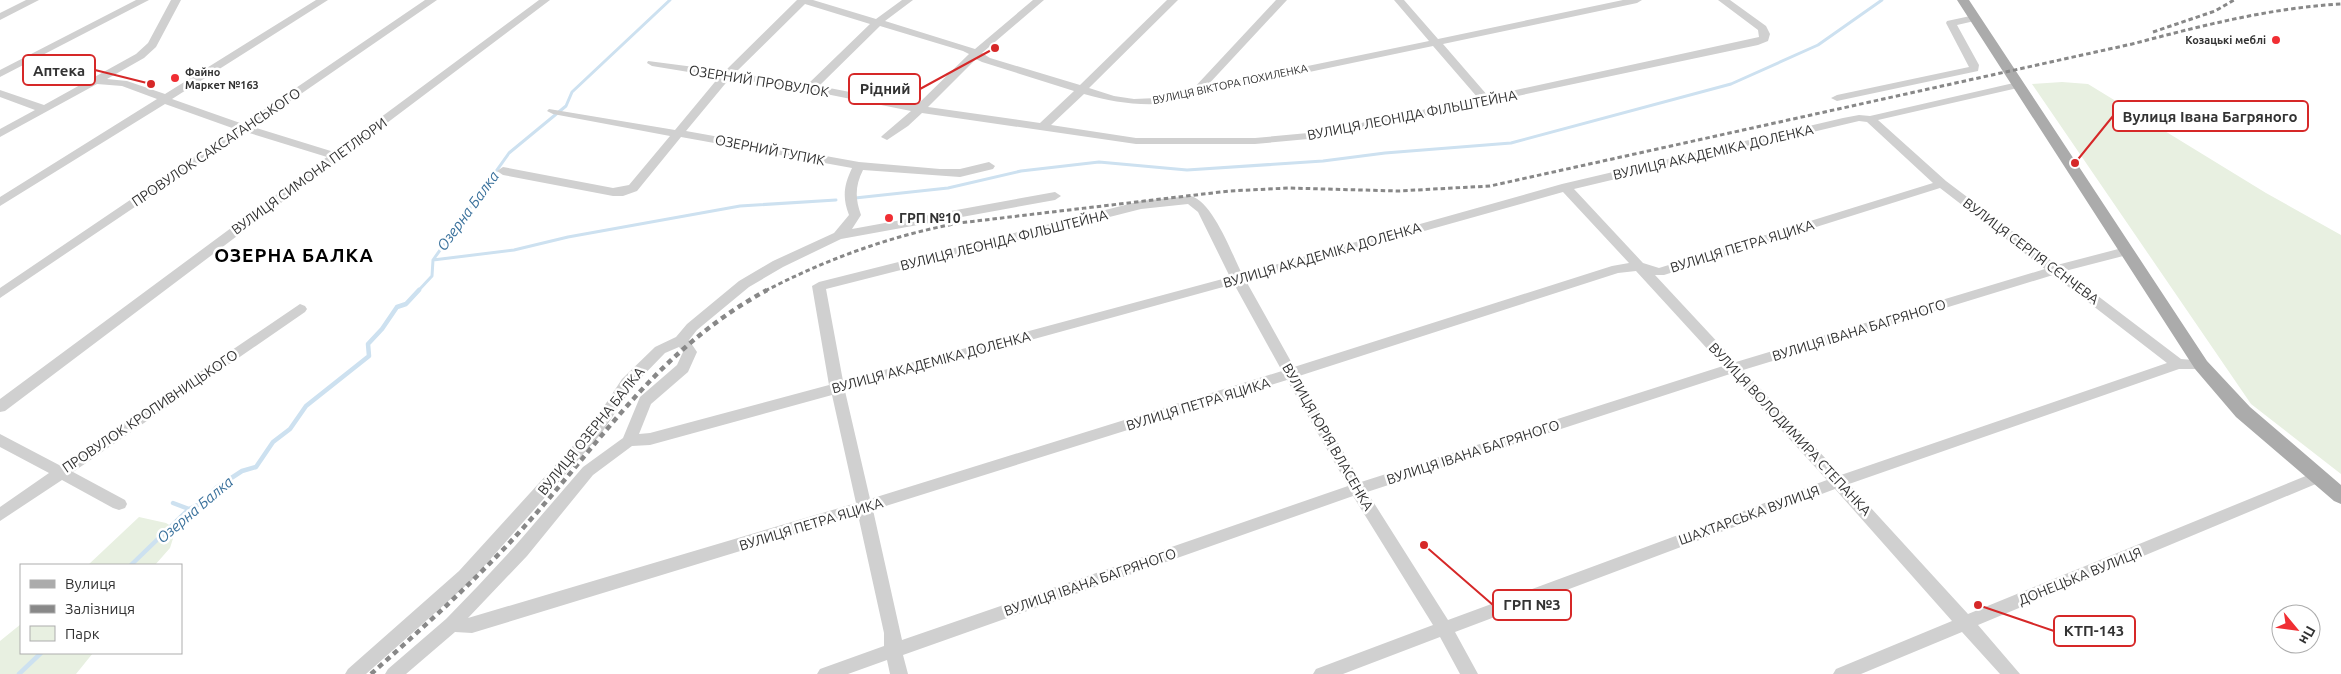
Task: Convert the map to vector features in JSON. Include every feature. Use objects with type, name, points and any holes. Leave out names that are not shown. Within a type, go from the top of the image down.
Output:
[{"type":"main road","points":[[1963,0],[2201,365],[2243,412],[2341,496]]},
{"type":"street","points":[[0,17],[34,0]]},
{"type":"street","points":[[0,74],[144,0]]},
{"type":"street","points":[[0,134],[94,81],[125,66],[152,46],[176,0]]},
{"type":"street","points":[[0,202],[323,0]]},
{"type":"street","name":"ПРОВУЛОК САКСАГАНСЬКОГО","points":[[0,294],[432,0]]},
{"type":"street","name":"ВУЛИЦЯ СИМОНА ПЕТЛЮРИ","points":[[0,407],[545,0]]},
{"type":"street","points":[[503,172],[613,192],[623,192],[633,188],[726,76],[802,0]]},
{"type":"street","name":"ВУЛИЦЯ ВІКТОРА ПОХИЛЕНКА","points":[[802,0],[967,49],[986,60],[1113,99],[1134,102],[1157,101],[1637,0]]},
{"type":"street","points":[[811,88],[878,22],[908,0]]},
{"type":"street","points":[[887,137],[975,54],[1039,0]]},
{"type":"street","points":[[1043,127],[1173,0]]},
{"type":"street","points":[[1196,92],[1282,0]]},
{"type":"street","points":[[1399,0],[1487,101]]},
{"type":"street","name":"ВУЛИЦЯ ЛЕОНІДА ФІЛЬШТЕЙНА","points":[[1043,127],[1136,141],[1255,141],[1319,135],[1487,101],[1758,42],[1764,39],[1766,34],[1762,28],[1723,0]]},
{"type":"street","points":[[1837,98],[1974,68],[1952,22],[1975,18]]},
{"type":"street","name":"ОЗЕРНИЙ ПРОВУЛОК","points":[[652,63],[811,88],[918,109],[1043,127]]},
{"type":"street","points":[[123,83],[125,66]]},
{"type":"street","points":[[94,81],[123,83],[160,95],[164,100],[244,128],[335,156]]},
{"type":"street","name":"ВУЛИЦЯ АКАДЕМІКА ДОЛЕНКА","points":[[629,441],[650,439],[1238,279],[1566,187],[1844,121],[1859,118],[1870,119],[2018,85]]},
{"type":"street","points":[[0,93],[44,109]]},
{"type":"street","name":"ОЗЕРНИЙ ТУПИК","points":[[558,112],[859,166],[950,173],[989,166]]},
{"type":"street","name":"ВУЛИЦЯ СЕРГІЯ СЄНЧЕВА","points":[[1870,119],[1942,184],[2178,364]]},
{"type":"street","name":"ВУЛИЦЯ ОЗЕРНА БАЛКА","points":[[354,674],[465,576],[596,430],[627,383],[660,350],[681,340],[692,327],[744,284],[778,264],[838,236],[848,226],[855,215],[850,203],[848,188],[859,166]]},
{"type":"street","name":"ВУЛИЦЯ ПЕТРА ЯЦИКА","points":[[452,624],[472,626],[863,509],[1617,269],[1639,266],[1659,272],[1942,184]]},
{"type":"street","name":"ВУЛИЦЯ ВОЛОДИМИРА СТЕПАНКА","points":[[1566,187],[1838,482],[2011,674]]},
{"type":"street","points":[[838,236],[1055,196]]},
{"type":"street","name":"ВУЛИЦЯ ЛЕОНІДА ФІЛЬШТЕЙНА","points":[[837,387],[818,286],[1141,205],[1191,200]]},
{"type":"street","name":"ВУЛИЦЯ ЮРІЯ ВЛАСЕНКА","points":[[1191,200],[1204,210],[1238,279],[1291,374],[1357,489],[1444,628],[1469,674]]},
{"type":"street","name":"ВУЛИЦЯ ІВАНА БАГРЯНОГО","points":[[826,674],[1357,489],[1733,368],[2055,270],[2126,251]]},
{"type":"street","name":"ПРОВУЛОК КРОПИВНИЦЬКОГО","points":[[0,515],[300,308]]},
{"type":"street","points":[[394,674],[416,653],[452,624],[521,551],[588,471],[629,441],[645,400],[683,368],[690,352],[681,340]]},
{"type":"street","points":[[2178,364],[2201,365]]},
{"type":"street","name":"ШАХТАРСЬКА ВУЛИЦЯ","points":[[1322,674],[1838,482],[2178,364]]},
{"type":"street","points":[[837,387],[863,509],[893,633],[893,651],[899,674]]},
{"type":"street","points":[[0,440],[119,504]]},
{"type":"street","name":"ДОНЕЦЬКА ВУЛИЦЯ","points":[[1842,674],[2318,478]]},
{"type":"green space","points":[[2062,82],[2088,84],[2266,193],[2341,235],[2341,474],[2251,404],[2032,84]]},
{"type":"green space","points":[[139,517],[166,523],[176,529],[170,548],[156,564],[89,564]]},
{"type":"green space","points":[[20,625],[20,654],[92,654],[76,674],[0,674],[0,641]]},
{"type":"waterway","name":"Озерна Балка","points":[[433,260],[509,153],[566,106],[572,92],[670,0]]},
{"type":"waterway","points":[[855,198],[948,188],[1021,171],[1099,162],[1187,170],[1323,161],[1385,153],[1511,143],[1731,84],[1818,45],[1882,0]]},
{"type":"waterway","points":[[433,260],[514,250],[568,237],[740,206],[836,200]]},
{"type":"waterway","name":"Озерна Балка","points":[[418,291],[432,276],[433,260]]},
{"type":"waterway","name":"Озерна Балка","points":[[189,509],[204,502],[216,488],[242,471],[256,467],[273,442],[290,429],[306,406],[369,356],[368,344],[382,329],[397,307],[406,304],[419,290]]},
{"type":"waterway","points":[[173,503],[189,509]]},
{"type":"waterway","name":"Озерна Балка","points":[[132,564],[189,509]]},
{"type":"waterway","name":"Озерна Балка","points":[[19,674],[40,654]]},
{"type":"railway","points":[[2153,32],[2215,11],[2234,0]]},
{"type":"railway","points":[[765,291],[788,279],[859,250],[933,228],[959,223],[1229,191],[1288,188],[1398,191],[1490,186],[2132,44],[2235,19],[2288,9],[2341,4]]},
{"type":"railway","points":[[371,674],[494,559],[560,486],[612,423],[666,365],[696,338],[730,313],[767,290]]},
{"type":"place","name":"Козацькі меблі","points":[[2276,40]]},
{"type":"place","name":"Рідний","points":[[995,48]]},
{"type":"place","name":"Файно Маркет №163","points":[[175,78]]},
{"type":"place","name":"Аптека","points":[[151,84]]},
{"type":"place","name":"Вулиця Івана Багряного","points":[[2075,163]]},
{"type":"place","name":"ГРП №10","points":[[889,218]]},
{"type":"place","name":"ГРП №3","points":[[1424,545]]},
{"type":"place","name":"КТП-143","points":[[1978,605]]},
{"type":"district","name":"ОЗЕРНА БАЛКА","points":[[294,255]]}]
